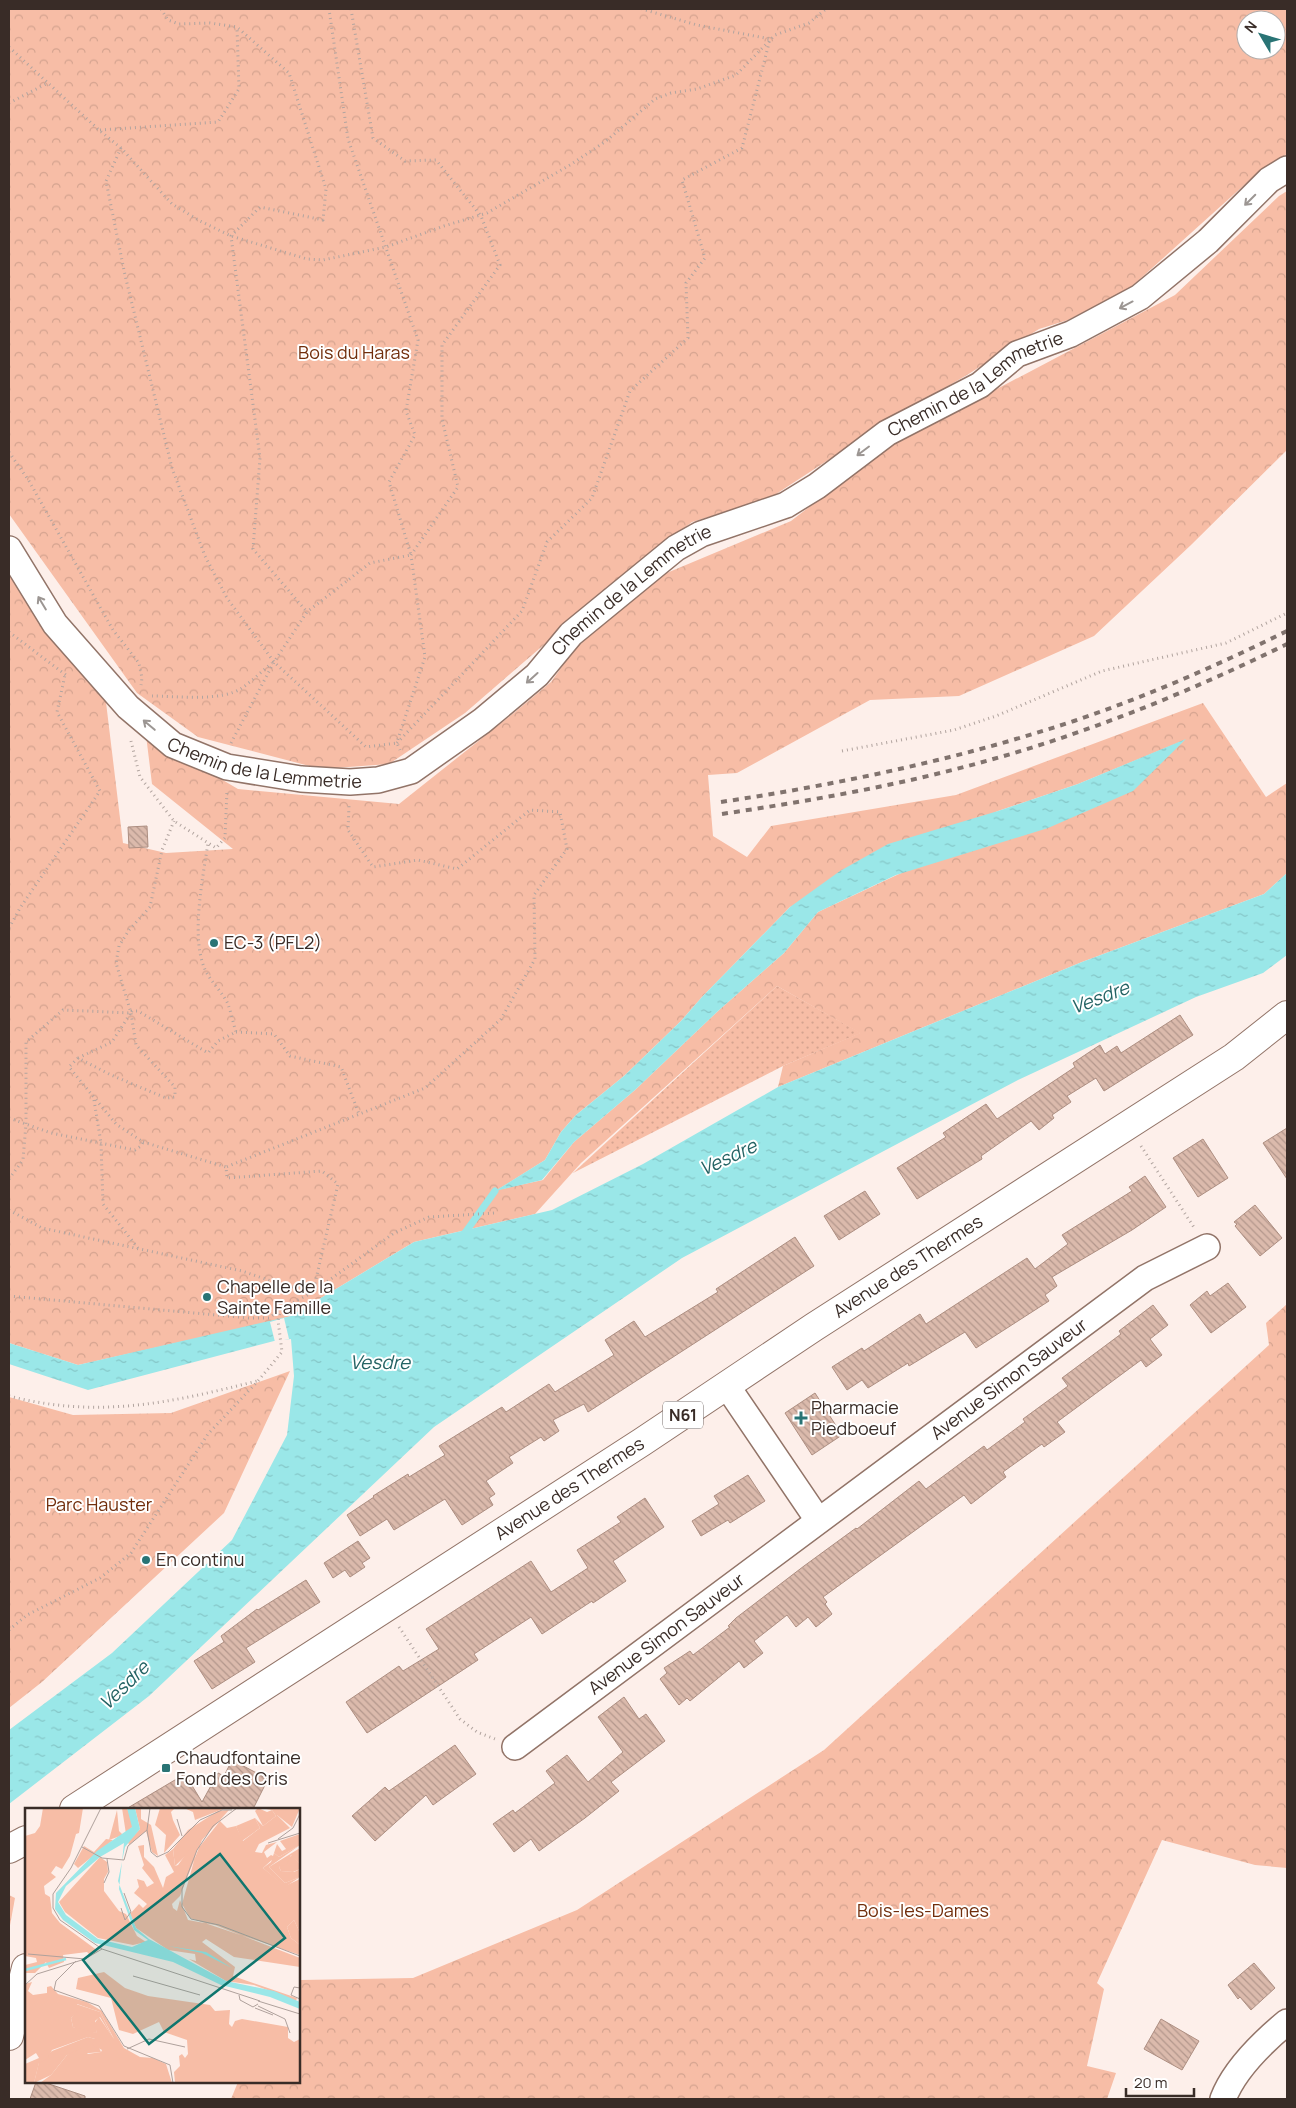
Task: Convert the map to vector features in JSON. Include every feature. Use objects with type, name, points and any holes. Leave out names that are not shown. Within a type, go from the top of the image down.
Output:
[{"type":"main road","name":"Avenue des Thermes","points":[[76,1808],[727,1386],[822,1322],[1129,1126],[1234,1057],[1287,1015]]},
{"type":"main road","points":[[9,2036],[25,1972]]},
{"type":"street","name":"Chemin de la Lemmetrie","points":[[9,549],[55,624],[173,745],[227,768],[301,779],[350,782],[378,780],[411,771],[475,726],[537,675],[571,634],[676,548],[701,534],[786,505],[818,486],[887,433],[980,385],[1016,354],[1071,334],[1140,297],[1208,241],[1269,180],[1287,169]]},
{"type":"street","name":"Avenue Simon Sauveur","points":[[514,1747],[1144,1278],[1207,1247]]},
{"type":"street","points":[[727,1386],[818,1520]]},
{"type":"street","points":[[1223,2099],[1244,2066],[1262,2043],[1287,2022]]},
{"type":"path","points":[[161,9],[168,20],[179,24],[210,23],[237,27],[290,73],[326,189],[324,220],[260,208],[231,236]]},
{"type":"path","points":[[330,9],[348,139],[418,340],[406,411],[415,435],[389,482],[411,555],[425,657],[397,743],[411,771]]},
{"type":"path","points":[[9,452],[29,481],[113,630],[138,663],[142,678],[133,705],[130,740],[140,777],[174,821],[216,848],[225,838],[226,752],[274,662],[307,612],[370,563],[411,555],[458,487],[442,419],[442,345],[500,265],[481,216],[436,160],[405,161],[373,138],[351,9]]},
{"type":"path","points":[[642,9],[696,25],[770,39]]},
{"type":"path","points":[[9,47],[121,148],[172,204],[200,221],[231,236],[307,259],[323,260],[386,247],[444,226],[481,216],[570,165],[606,141],[655,99],[671,93],[697,89],[736,75],[770,39],[809,23],[826,9]]},
{"type":"path","points":[[99,130],[218,122],[239,89],[237,27]]},
{"type":"path","points":[[121,148],[106,180],[134,318],[172,468],[206,556],[226,598],[274,662],[366,747],[397,743],[522,611],[547,542],[592,498],[630,391],[688,338],[686,283],[705,258],[682,180],[742,148],[770,39]]},
{"type":"path","points":[[9,103],[48,83]]},
{"type":"path","points":[[231,236],[260,458],[253,549],[307,612]]},
{"type":"path","points":[[842,751],[954,730],[996,716],[1102,671],[1226,643],[1287,613]]},
{"type":"path","points":[[133,705],[145,697],[183,696],[200,698],[226,695],[240,689],[274,662]]},
{"type":"path","points":[[9,928],[20,908],[100,792],[57,712],[65,675]]},
{"type":"path","points":[[131,1013],[112,1042],[78,1058],[69,1067],[94,1100],[116,1124],[143,1142],[226,1167],[425,1088],[501,1019],[535,959],[534,895],[567,849],[560,812],[530,810],[457,869],[418,860],[373,868],[348,830],[350,782]]},
{"type":"path","points":[[78,1058],[111,1076],[166,1098],[175,1097],[176,1087],[136,1045],[131,1013],[116,964],[119,946],[129,930],[150,907],[162,850],[174,821]]},
{"type":"path","points":[[208,844],[199,905],[199,938],[202,964],[210,979],[227,1002],[236,1032]]},
{"type":"path","points":[[9,1179],[22,1160],[26,1124],[26,1042],[63,1010],[131,1013],[132,1011],[138,1011],[208,1053],[218,1041],[236,1032],[274,1034],[290,1056],[341,1067],[359,1114]]},
{"type":"path","points":[[94,1100],[101,1143],[103,1204],[138,1248]]},
{"type":"path","points":[[9,1118],[51,1133],[135,1150],[143,1142]]},
{"type":"path","points":[[1129,1126],[1207,1247]]},
{"type":"path","points":[[226,1167],[227,1178],[322,1171],[338,1184],[313,1292]]},
{"type":"path","points":[[9,1210],[42,1228],[242,1270],[313,1292]]},
{"type":"path","points":[[9,1296],[248,1318],[269,1318],[281,1309],[313,1292],[394,1233],[429,1218],[494,1213]]},
{"type":"path","points":[[9,1630],[27,1615],[100,1578],[130,1553],[208,1434],[258,1381],[282,1352],[278,1320],[281,1309]]},
{"type":"path","points":[[9,1396],[38,1404],[78,1408],[103,1408],[185,1400],[258,1381]]},
{"type":"path","points":[[386,1608],[460,1719],[477,1732],[514,1747]]},
{"type":"green space","name":"Bois du Haras","points":[[9,9],[1287,9],[1287,154],[1262,169],[1130,288],[1068,320],[1039,329],[967,375],[891,419],[770,498],[692,522],[634,567],[465,713],[389,764],[321,769],[198,737],[137,693],[9,514]]},
{"type":"green space","points":[[1287,191],[1287,450],[1191,545],[1094,636],[959,696],[870,700],[737,773],[708,775],[713,836],[747,857],[771,826],[956,795],[1203,703],[1266,797],[1287,783],[1287,873],[1264,894],[1082,962],[778,1087],[783,1066],[860,1033],[777,986],[581,1163],[535,1214],[414,1242],[291,1316],[270,1322],[78,1365],[9,1343],[9,561],[105,694],[123,843],[166,853],[233,849],[152,784],[146,735],[238,789],[399,804],[551,682],[573,651],[650,580],[791,521],[887,447],[1175,295],[1279,196]],"holes":[[[1185,740],[818,912],[784,953],[718,1011],[635,1090],[574,1142],[543,1180],[497,1190],[545,1160],[561,1132],[576,1115],[624,1076],[681,1021],[790,907],[998,811],[1078,784]]]},
{"type":"green space","points":[[777,986],[861,1033],[783,1066],[573,1173]]},
{"type":"green space","name":"Bois-les-Dames","points":[[1287,1304],[1287,1868],[1255,1865],[1162,1840],[1097,1983],[1104,1989],[1087,2066],[1116,2073],[1107,2099],[231,2099],[238,2083],[300,2083],[300,1980],[413,1978],[577,1910],[824,1750],[1269,1345],[1266,1323]]},
{"type":"green space","name":"Parc Hauster","points":[[290,1371],[224,1513],[42,1682],[9,1708],[9,1397],[73,1415],[171,1413]]},
{"type":"green space","points":[[9,1895],[15,1898],[9,1931]]},
{"type":"water","points":[[1186,739],[1133,791],[1048,828],[896,875],[818,912],[784,953],[718,1011],[635,1090],[574,1142],[542,1180],[495,1191],[545,1160],[561,1132],[576,1115],[624,1076],[681,1021],[790,907],[840,871],[888,844],[998,811],[1078,784]]},
{"type":"water","name":"Vesdre","points":[[1287,873],[1287,955],[1263,973],[1196,997],[1018,1080],[682,1258],[434,1427],[149,1696],[9,1804],[9,1730],[112,1653],[232,1540],[287,1435],[294,1376],[291,1339],[274,1341],[88,1390],[9,1364],[9,1343],[78,1365],[291,1316],[414,1242],[552,1210],[643,1164],[778,1087],[1082,962],[1264,894]]},
{"type":"pier","points":[[284,1318],[289,1339],[275,1342],[270,1322]]},
{"type":"building","points":[[147,826],[148,847],[129,848],[128,827]]},
{"type":"building","points":[[1180,1015],[1193,1035],[1104,1091],[1096,1078],[1067,1096],[1071,1102],[1052,1115],[1054,1118],[1039,1130],[1031,1121],[981,1156],[982,1159],[917,1199],[897,1168],[946,1137],[943,1133],[986,1104],[997,1119],[1075,1067],[1073,1063],[1100,1045],[1105,1054],[1117,1046],[1121,1053]]},
{"type":"building","points":[[1287,1128],[1287,1179],[1263,1143]]},
{"type":"building","points":[[1203,1139],[1228,1178],[1198,1197],[1173,1158]]},
{"type":"building","points":[[1145,1176],[1166,1207],[1132,1230],[1052,1277],[1057,1286],[1045,1295],[1049,1301],[976,1348],[965,1332],[909,1366],[908,1363],[868,1388],[862,1380],[847,1390],[832,1367],[862,1348],[864,1351],[920,1314],[926,1324],[1027,1258],[1035,1269],[1068,1244],[1062,1235],[1132,1191],[1129,1187]]},
{"type":"building","points":[[865,1191],[880,1214],[839,1240],[824,1216]]},
{"type":"building","points":[[1255,1205],[1282,1238],[1260,1256],[1235,1226],[1237,1224],[1234,1222]]},
{"type":"building","points":[[795,1237],[814,1266],[588,1412],[584,1404],[553,1420],[559,1431],[544,1441],[541,1437],[509,1457],[513,1463],[486,1481],[495,1494],[489,1498],[493,1505],[462,1525],[445,1499],[394,1530],[387,1519],[360,1536],[347,1515],[408,1474],[409,1477],[445,1455],[439,1446],[502,1407],[506,1412],[549,1384],[555,1392],[614,1355],[605,1340],[634,1321],[645,1337],[718,1292],[716,1289]]},
{"type":"building","points":[[1228,1283],[1246,1307],[1211,1333],[1190,1305],[1207,1291],[1210,1296]]},
{"type":"building","points":[[1153,1305],[1168,1325],[1150,1339],[1162,1355],[1146,1367],[1141,1360],[1057,1422],[1065,1432],[1044,1447],[1042,1444],[1003,1472],[1006,1477],[971,1504],[964,1495],[823,1597],[827,1602],[825,1604],[832,1614],[816,1627],[808,1617],[796,1627],[787,1615],[754,1641],[763,1653],[744,1668],[739,1661],[690,1701],[687,1698],[679,1705],[660,1679],[667,1673],[664,1668],[690,1651],[693,1655],[730,1627],[728,1626],[736,1618],[919,1481],[926,1489],[984,1446],[987,1450],[1025,1422],[1023,1419],[1068,1386],[1062,1378],[1121,1334],[1119,1331]]},
{"type":"building","points":[[815,1393],[842,1435],[812,1455],[785,1413]]},
{"type":"building","points":[[748,1475],[765,1501],[730,1523],[728,1520],[701,1536],[692,1521],[719,1504],[714,1496]]},
{"type":"building","points":[[645,1498],[664,1527],[613,1561],[626,1581],[542,1634],[531,1617],[474,1654],[478,1660],[367,1733],[346,1702],[399,1666],[403,1671],[439,1649],[426,1629],[531,1561],[551,1592],[588,1568],[577,1550],[621,1522],[617,1517]]},
{"type":"building","points":[[358,1541],[370,1558],[362,1563],[365,1567],[350,1577],[345,1570],[333,1578],[324,1563]]},
{"type":"building","points":[[306,1580],[320,1602],[246,1648],[255,1662],[212,1689],[194,1661],[224,1642],[221,1636],[257,1609]]},
{"type":"building","points":[[624,1697],[639,1719],[646,1714],[665,1741],[611,1782],[619,1791],[585,1818],[539,1851],[531,1839],[514,1852],[493,1824],[513,1810],[515,1813],[555,1783],[546,1771],[567,1755],[588,1782],[623,1752],[598,1717]]},
{"type":"building","points":[[455,1745],[476,1774],[433,1805],[426,1795],[375,1841],[352,1816],[385,1787],[389,1791]]},
{"type":"building","points":[[232,1760],[268,1779],[254,1808],[128,1808],[185,1774],[202,1802],[218,1773],[224,1776]]},
{"type":"building","points":[[1254,1963],[1275,1988],[1251,2010],[1240,1997],[1238,1999],[1228,1985]]},
{"type":"building","points":[[1161,2019],[1199,2041],[1182,2070],[1144,2049]]},
{"type":"building","points":[[36,2083],[46,2083],[85,2096],[85,2099],[30,2099]]},
{"type":"waterway","points":[[462,1237],[495,1191]]},
{"type":"railway","points":[[721,802],[811,787],[899,769],[1031,735],[1156,691],[1287,631]]},
{"type":"railway","points":[[722,814],[869,789],[927,776],[1041,745],[1166,699],[1287,644]]},
{"type":"place","name":"EC-3 (PFL2)","points":[[214,943]]},
{"type":"place","name":"Chapelle de la Sainte Famille","points":[[207,1297]]},
{"type":"place","name":"Pharmacie Piedboeuf","points":[[801,1418]]},
{"type":"place","name":"En continu","points":[[146,1560]]},
{"type":"place","name":"Chaudfontaine Fond des Cris","points":[[166,1768]]}]
